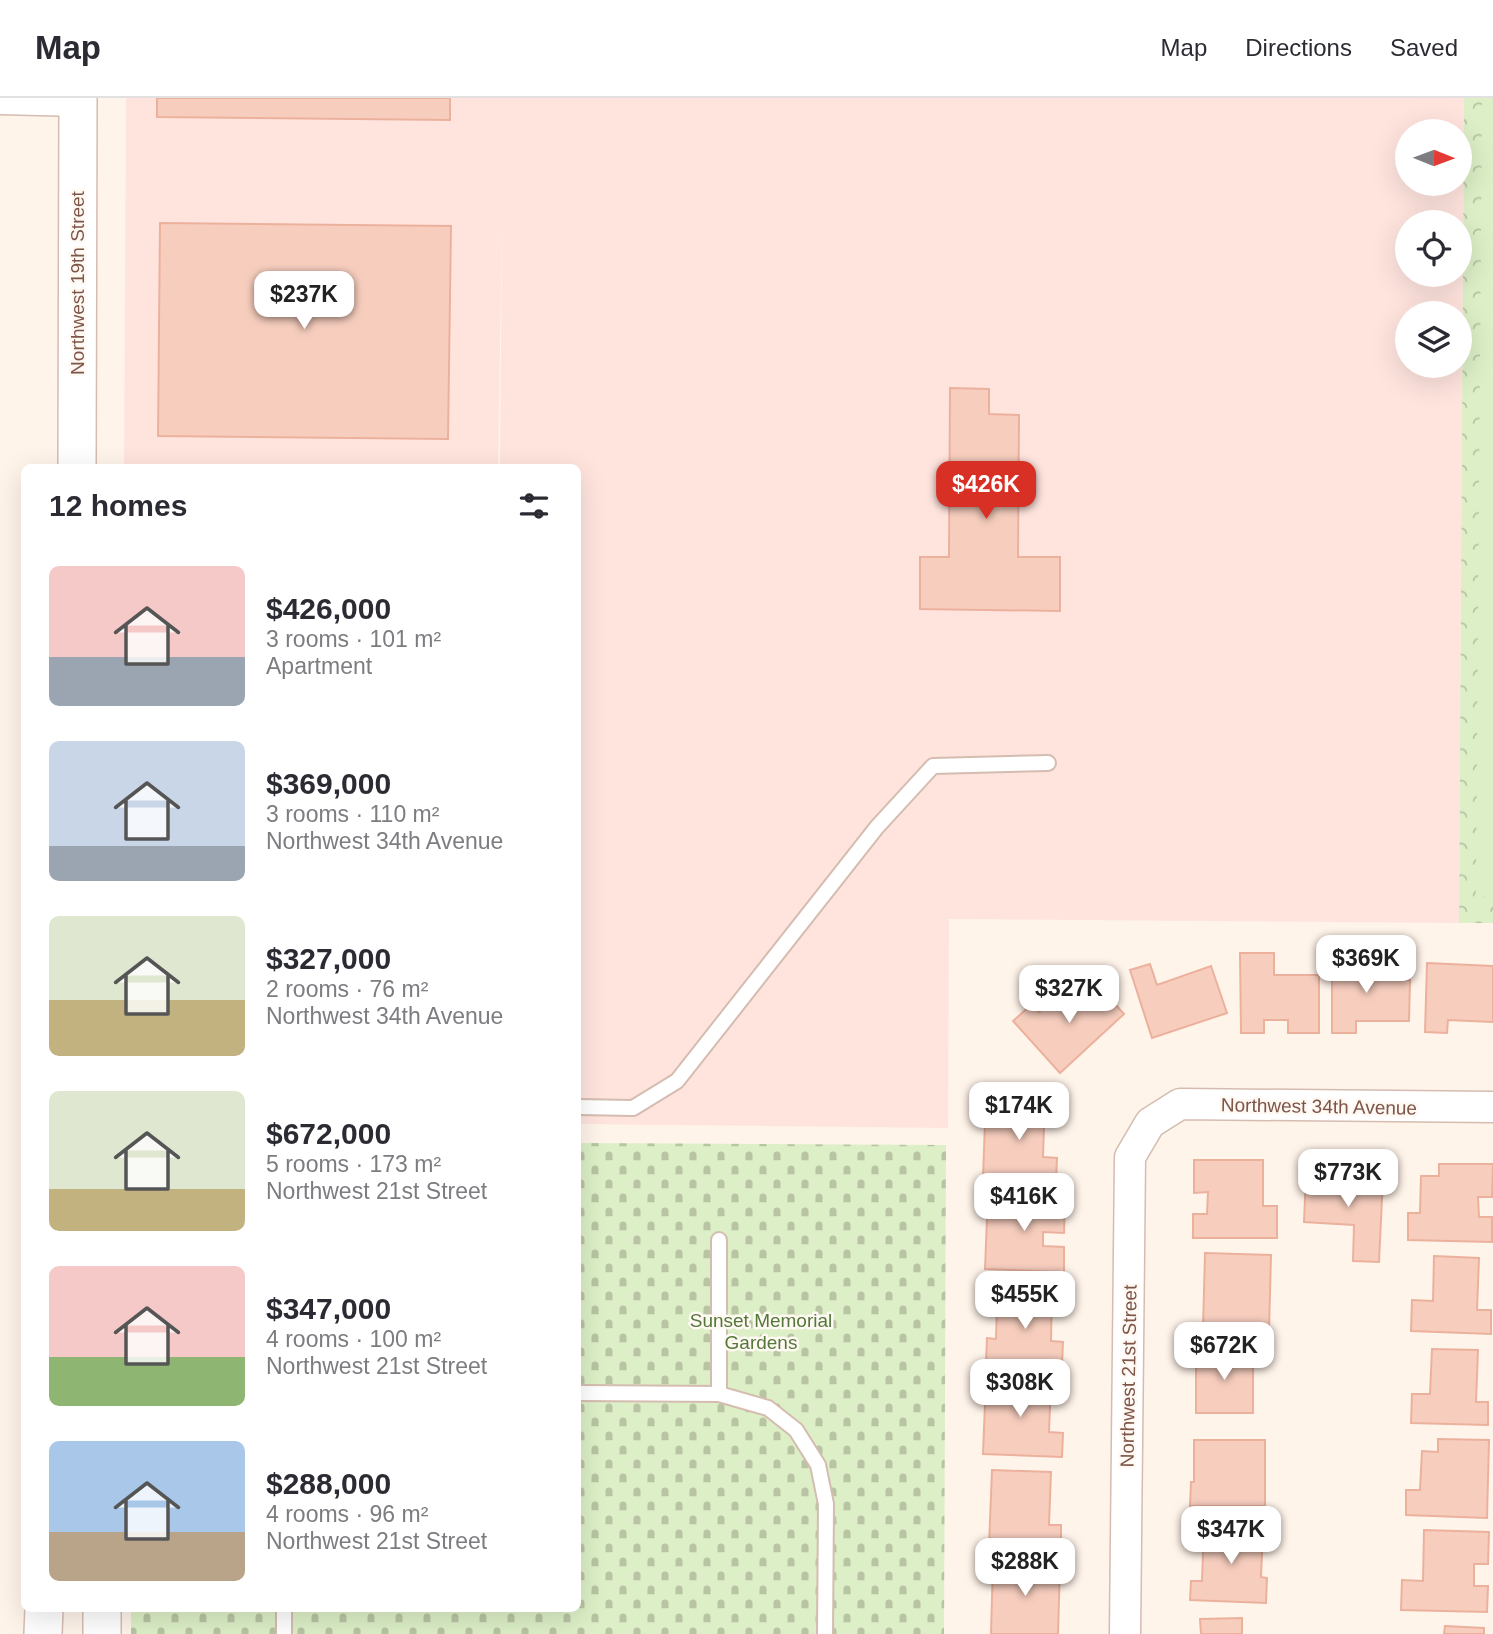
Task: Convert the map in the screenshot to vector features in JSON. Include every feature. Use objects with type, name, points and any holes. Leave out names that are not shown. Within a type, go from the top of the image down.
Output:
[{"type":"street","points":[[0,99],[78,99]]},
{"type":"street","name":"Northwest 19th Street","points":[[77,464],[78,99]]},
{"type":"street","name":"Northwest 34th Avenue","points":[[1150,1123],[1180,1104],[1493,1107]]},
{"type":"street","name":"Northwest 21st Street","points":[[1125,1634],[1130,1157],[1150,1123]]},
{"type":"street","points":[[43,1634],[44,1612]]},
{"type":"street","points":[[102,1612],[102,1634]]},
{"type":"lane","points":[[581,1107],[633,1108],[677,1081],[877,827],[933,766],[1048,763]]},
{"type":"lane","points":[[719,1240],[719,1394]]},
{"type":"lane","points":[[581,1394],[719,1394],[768,1408],[796,1430],[818,1465],[826,1504],[825,1634]]},
{"type":"lane","points":[[284,1612],[284,1634]]},
{"type":"shaded area","points":[[126,98],[1464,98],[1464,119],[1395,119],[1395,196],[1463,196],[1463,210],[1395,210],[1395,287],[1463,287],[1463,301],[1395,301],[1395,378],[1462,378],[1459,923],[949,919],[948,1128],[581,1124],[581,464],[500,464],[502,224],[498,464],[124,464]]},
{"type":"green space","points":[[1464,98],[1493,98],[1493,923],[1459,923],[1462,378],[1472,378],[1472,301],[1463,301],[1463,287],[1472,287],[1472,210],[1463,210],[1463,196],[1472,196],[1472,119],[1464,119]]},
{"type":"green space","points":[[1482,98],[1493,98],[1493,896],[1476,896]]},
{"type":"green space","name":"Sunset Memorial Gardens","points":[[581,1143],[946,1145],[944,1634],[131,1634],[131,1612],[581,1612]]},
{"type":"building","points":[[157,98],[450,98],[450,120],[157,117]]},
{"type":"building","points":[[160,223],[451,226],[448,439],[158,436]]},
{"type":"building","points":[[950,388],[989,389],[989,414],[1019,415],[1018,557],[1060,557],[1060,611],[920,609],[920,557],[949,557]]},
{"type":"building","points":[[1240,953],[1274,953],[1274,975],[1319,975],[1319,1033],[1288,1033],[1288,1020],[1264,1020],[1264,1033],[1241,1033]]},
{"type":"building","points":[[1332,955],[1358,955],[1358,969],[1391,969],[1391,980],[1410,980],[1409,1021],[1356,1021],[1356,1033],[1332,1033]]},
{"type":"building","points":[[1427,963],[1493,966],[1493,1022],[1448,1020],[1447,1033],[1425,1032]]},
{"type":"building","points":[[1150,964],[1157,985],[1211,966],[1227,1013],[1152,1038],[1130,970]]},
{"type":"building","points":[[1095,982],[1124,1014],[1060,1073],[1013,1021],[1032,1004],[1039,1012],[1063,990],[1073,1002]]},
{"type":"building","points":[[1005,1093],[1045,1094],[1043,1157],[1057,1158],[1056,1182],[983,1178],[985,1122],[1004,1122]]},
{"type":"building","points":[[1194,1160],[1263,1160],[1263,1206],[1277,1206],[1277,1238],[1193,1238],[1193,1214],[1207,1214],[1208,1192],[1194,1193]]},
{"type":"building","points":[[1439,1164],[1493,1164],[1492,1197],[1478,1197],[1479,1217],[1492,1217],[1492,1242],[1408,1240],[1408,1213],[1420,1213],[1421,1176],[1439,1176]]},
{"type":"building","points":[[1306,1174],[1383,1178],[1379,1262],[1353,1261],[1354,1225],[1304,1222]]},
{"type":"building","points":[[988,1194],[1065,1196],[1064,1233],[1043,1232],[1043,1246],[1064,1247],[1064,1272],[985,1269]]},
{"type":"building","points":[[1205,1253],[1271,1255],[1269,1331],[1203,1329]]},
{"type":"building","points":[[1434,1256],[1479,1258],[1477,1310],[1491,1310],[1491,1334],[1411,1331],[1412,1300],[1433,1301]]},
{"type":"building","points":[[1012,1287],[1052,1288],[1051,1341],[1063,1342],[1062,1365],[986,1363],[987,1338],[996,1339],[997,1305],[1012,1305]]},
{"type":"building","points":[[1432,1349],[1478,1350],[1476,1402],[1488,1402],[1488,1425],[1411,1423],[1412,1394],[1430,1394]]},
{"type":"building","points":[[1196,1351],[1253,1351],[1253,1413],[1196,1413]]},
{"type":"building","points":[[986,1379],[1051,1381],[1049,1432],[1063,1433],[1062,1457],[983,1454]]},
{"type":"building","points":[[1438,1439],[1489,1440],[1487,1518],[1406,1515],[1406,1490],[1420,1490],[1422,1451],[1438,1452]]},
{"type":"building","points":[[1194,1440],[1265,1440],[1265,1506],[1190,1506],[1191,1482],[1194,1482]]},
{"type":"building","points":[[992,1470],[1051,1472],[1049,1525],[1061,1525],[1061,1548],[989,1546]]},
{"type":"building","points":[[1204,1526],[1263,1528],[1261,1577],[1267,1578],[1266,1603],[1190,1600],[1191,1581],[1202,1581]]},
{"type":"building","points":[[1424,1530],[1489,1532],[1488,1564],[1474,1564],[1474,1586],[1488,1586],[1487,1612],[1401,1610],[1402,1580],[1423,1581]]},
{"type":"building","points":[[993,1562],[1060,1564],[1058,1634],[991,1634]]},
{"type":"building","points":[[1242,1618],[1242,1634],[1201,1634],[1200,1619]]},
{"type":"building","points":[[1445,1626],[1484,1628],[1484,1634],[1444,1634]]}]
